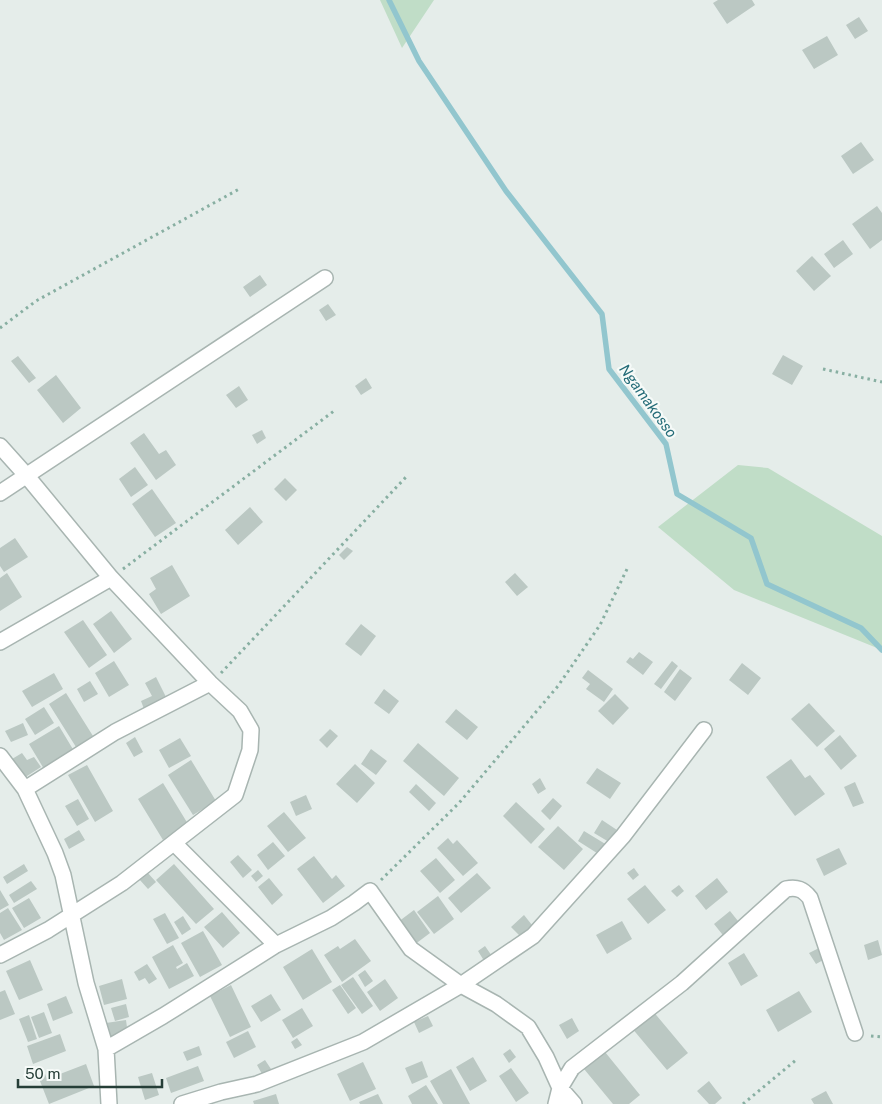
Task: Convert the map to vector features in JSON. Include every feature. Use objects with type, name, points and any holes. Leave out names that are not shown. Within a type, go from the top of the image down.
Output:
[{"type":"street","points":[[0,493],[325,278]]},
{"type":"street","points":[[0,446],[111,578],[210,683],[240,711],[251,730],[250,750],[236,795],[122,883],[48,930],[0,955]]},
{"type":"street","points":[[0,642],[111,578]]},
{"type":"street","points":[[25,789],[115,732],[210,683]]},
{"type":"street","points":[[182,1104],[221,1092],[257,1084],[363,1042],[461,985],[533,936],[623,836],[704,730]]},
{"type":"street","points":[[1,761],[12,770],[25,789],[55,852],[63,875],[86,983],[106,1049],[108,1104]]},
{"type":"street","points":[[174,843],[276,945]]},
{"type":"street","points":[[556,1104],[560,1088],[572,1068],[682,983],[786,889],[796,888],[804,891],[810,898],[855,1034]]},
{"type":"street","points":[[106,1049],[163,1016],[276,945],[331,918],[370,891],[411,949],[461,985],[496,1004],[528,1027],[546,1057],[560,1088],[574,1104]]},
{"type":"path","points":[[0,328],[36,301],[240,188]]},
{"type":"path","points":[[823,369],[882,382]]},
{"type":"path","points":[[111,578],[334,411]]},
{"type":"path","points":[[210,683],[406,477]]},
{"type":"path","points":[[370,891],[459,803],[558,686],[600,625],[628,567]]},
{"type":"path","points":[[743,1104],[796,1060]]},
{"type":"green space","points":[[380,0],[434,0],[402,48]]},
{"type":"green space","points":[[738,465],[768,468],[882,536],[882,650],[734,590],[658,527]]},
{"type":"building","points":[[718,0],[752,0],[755,5],[727,24],[713,3]]},
{"type":"building","points":[[859,17],[868,31],[855,39],[846,25]]},
{"type":"building","points":[[827,36],[838,55],[814,69],[802,50]]},
{"type":"building","points":[[861,142],[874,160],[853,174],[841,156]]},
{"type":"building","points":[[877,206],[882,213],[882,240],[870,249],[852,224]]},
{"type":"building","points":[[843,240],[853,254],[834,268],[824,254]]},
{"type":"building","points":[[812,256],[831,276],[814,291],[796,271]]},
{"type":"building","points":[[260,275],[267,285],[250,297],[243,287]]},
{"type":"building","points":[[328,304],[336,315],[326,321],[319,310]]},
{"type":"building","points":[[783,355],[803,366],[792,385],[772,374]]},
{"type":"building","points":[[18,356],[36,378],[29,383],[11,361]]},
{"type":"building","points":[[56,375],[81,408],[63,423],[37,390]]},
{"type":"building","points":[[366,378],[372,388],[361,395],[355,386]]},
{"type":"building","points":[[239,386],[248,400],[236,408],[226,395]]},
{"type":"building","points":[[262,430],[266,438],[257,444],[252,435]]},
{"type":"building","points":[[144,433],[159,454],[166,450],[176,465],[156,480],[130,443]]},
{"type":"building","points":[[135,467],[148,485],[131,497],[119,479]]},
{"type":"building","points":[[285,478],[297,490],[286,501],[274,489]]},
{"type":"building","points":[[152,489],[176,523],[155,537],[132,504]]},
{"type":"building","points":[[250,507],[263,522],[238,545],[225,530]]},
{"type":"building","points":[[15,538],[28,557],[4,572],[0,566],[0,548]]},
{"type":"building","points":[[347,547],[353,551],[344,560],[339,555]]},
{"type":"building","points":[[172,565],[190,596],[161,614],[149,594],[156,589],[150,578]]},
{"type":"building","points":[[7,573],[22,597],[0,611],[0,578]]},
{"type":"building","points":[[515,573],[528,587],[517,596],[505,582]]},
{"type":"building","points":[[111,611],[132,639],[114,653],[93,624]]},
{"type":"building","points":[[83,620],[107,655],[89,668],[64,632]]},
{"type":"building","points":[[361,624],[376,636],[361,656],[345,644]]},
{"type":"building","points":[[639,652],[653,662],[643,675],[626,662],[630,657],[633,659]]},
{"type":"building","points":[[114,661],[129,685],[109,697],[95,673]]},
{"type":"building","points":[[672,661],[678,666],[661,689],[654,684]]},
{"type":"building","points":[[742,663],[761,678],[748,695],[729,680]]},
{"type":"building","points":[[680,669],[692,678],[675,701],[664,692]]},
{"type":"building","points":[[588,670],[613,689],[604,702],[586,689],[590,684],[582,678]]},
{"type":"building","points":[[54,673],[63,689],[32,707],[22,691]]},
{"type":"building","points":[[156,677],[166,697],[144,709],[141,701],[152,696],[145,683]]},
{"type":"building","points":[[90,681],[98,694],[84,702],[77,689]]},
{"type":"building","points":[[384,689],[399,701],[389,714],[374,703]]},
{"type":"building","points":[[66,693],[93,736],[76,747],[49,704]]},
{"type":"building","points":[[615,694],[629,708],[613,725],[598,711]]},
{"type":"building","points":[[809,703],[835,731],[817,747],[791,719]]},
{"type":"building","points":[[44,707],[54,723],[35,735],[25,719]]},
{"type":"building","points":[[456,709],[478,727],[467,740],[445,722]]},
{"type":"building","points":[[23,723],[28,735],[11,742],[5,731]]},
{"type":"building","points":[[59,726],[74,751],[44,769],[29,744]]},
{"type":"building","points":[[330,729],[338,736],[327,748],[319,740]]},
{"type":"building","points":[[840,735],[857,756],[841,770],[824,749]]},
{"type":"building","points":[[135,737],[143,752],[134,757],[126,743]]},
{"type":"building","points":[[180,738],[191,756],[169,768],[159,750]]},
{"type":"building","points":[[418,743],[459,778],[444,796],[403,761]]},
{"type":"building","points":[[371,749],[387,761],[376,775],[361,764]]},
{"type":"building","points":[[22,753],[27,760],[34,757],[41,767],[24,778],[12,759]]},
{"type":"building","points":[[791,759],[805,778],[810,775],[825,794],[795,816],[766,777]]},
{"type":"building","points":[[191,760],[216,801],[193,815],[168,775]]},
{"type":"building","points":[[355,764],[375,783],[357,803],[336,784]]},
{"type":"building","points":[[87,765],[113,811],[95,822],[68,775]]},
{"type":"building","points":[[597,768],[621,783],[610,799],[586,783]]},
{"type":"building","points":[[540,778],[546,789],[538,794],[532,784]]},
{"type":"building","points":[[855,782],[864,803],[853,807],[844,787]]},
{"type":"building","points":[[163,783],[188,824],[163,840],[138,799]]},
{"type":"building","points":[[416,784],[436,803],[429,811],[409,792]]},
{"type":"building","points":[[306,795],[312,809],[296,816],[290,802]]},
{"type":"building","points":[[553,798],[562,806],[550,820],[541,811]]},
{"type":"building","points":[[78,799],[89,819],[77,826],[65,806]]},
{"type":"building","points":[[516,802],[545,829],[531,844],[503,816]]},
{"type":"building","points":[[284,812],[306,838],[288,852],[267,826]]},
{"type":"building","points":[[602,820],[617,830],[609,842],[594,833]]},
{"type":"building","points":[[558,826],[583,849],[564,870],[538,847]]},
{"type":"building","points":[[79,830],[85,840],[69,849],[64,839]]},
{"type":"building","points":[[584,831],[607,845],[600,855],[578,841]]},
{"type":"building","points":[[448,838],[453,844],[457,840],[478,863],[463,876],[437,848]]},
{"type":"building","points":[[273,842],[285,856],[268,870],[257,855]]},
{"type":"building","points":[[839,848],[847,864],[824,876],[816,859]]},
{"type":"building","points":[[238,855],[252,870],[243,878],[230,862]]},
{"type":"building","points":[[314,856],[332,879],[336,875],[345,886],[323,903],[297,869]]},
{"type":"building","points":[[436,858],[455,880],[440,893],[420,871]]},
{"type":"building","points":[[24,864],[28,871],[7,884],[3,877]]},
{"type":"building","points":[[174,864],[214,909],[196,924],[156,880]]},
{"type":"building","points":[[634,868],[639,875],[633,880],[627,873]]},
{"type":"building","points":[[258,870],[263,876],[256,882],[251,876]]},
{"type":"building","points":[[147,872],[156,882],[148,889],[139,879]]},
{"type":"building","points":[[477,873],[491,888],[461,913],[448,898]]},
{"type":"building","points":[[269,878],[283,895],[272,905],[258,887]]},
{"type":"building","points":[[717,878],[728,892],[706,910],[695,896]]},
{"type":"building","points":[[31,881],[37,889],[14,903],[9,895]]},
{"type":"building","points":[[645,885],[666,910],[648,924],[627,899]]},
{"type":"building","points":[[679,885],[684,891],[677,897],[671,891]]},
{"type":"building","points":[[0,890],[9,905],[0,910]]},
{"type":"building","points":[[438,896],[454,919],[434,934],[417,912]]},
{"type":"building","points":[[29,898],[41,918],[24,928],[12,908]]},
{"type":"building","points":[[8,908],[22,930],[4,940],[0,933],[0,913]]},
{"type":"building","points":[[414,910],[430,933],[414,945],[398,922]]},
{"type":"building","points":[[730,911],[742,926],[726,939],[714,924]]},
{"type":"building","points":[[222,912],[240,933],[223,948],[204,927]]},
{"type":"building","points":[[165,913],[179,938],[167,944],[153,919]]},
{"type":"building","points":[[524,915],[532,925],[520,936],[511,927]]},
{"type":"building","points":[[183,916],[191,929],[182,935],[174,922]]},
{"type":"building","points":[[622,921],[632,939],[607,954],[596,935]]},
{"type":"building","points":[[203,931],[222,965],[200,977],[181,943]]},
{"type":"building","points":[[355,939],[371,961],[342,982],[324,955],[338,946],[340,949]]},
{"type":"building","points":[[878,940],[882,955],[868,960],[864,945]]},
{"type":"building","points":[[173,945],[183,963],[176,967],[177,969],[187,963],[194,976],[169,989],[152,957]]},
{"type":"building","points":[[485,946],[494,959],[486,964],[478,951]]},
{"type":"building","points":[[819,948],[825,959],[816,964],[809,953]]},
{"type":"building","points":[[312,949],[332,982],[303,1000],[283,967]]},
{"type":"building","points":[[744,953],[758,976],[741,986],[728,963]]},
{"type":"building","points":[[30,960],[43,990],[19,1000],[6,971]]},
{"type":"building","points":[[147,964],[157,979],[149,984],[145,978],[139,981],[134,972]]},
{"type":"building","points":[[365,970],[373,981],[365,987],[358,975]]},
{"type":"building","points":[[353,977],[373,1006],[362,1014],[341,985]]},
{"type":"building","points":[[122,979],[127,999],[104,1005],[99,986]]},
{"type":"building","points":[[385,979],[398,998],[380,1011],[367,992]]},
{"type":"building","points":[[231,985],[251,1027],[230,1037],[210,996]]},
{"type":"building","points":[[340,985],[356,1008],[348,1014],[332,990]]},
{"type":"building","points":[[5,990],[15,1014],[0,1020],[0,992]]},
{"type":"building","points":[[799,991],[812,1012],[778,1032],[766,1010]]},
{"type":"building","points":[[271,994],[281,1010],[261,1022],[251,1006]]},
{"type":"building","points":[[66,996],[73,1013],[53,1021],[47,1004]]},
{"type":"building","points":[[126,1004],[129,1017],[115,1021],[111,1008]]},
{"type":"building","points":[[302,1008],[313,1026],[293,1038],[282,1020]]},
{"type":"building","points":[[652,1010],[688,1053],[667,1070],[631,1027]]},
{"type":"building","points":[[44,1012],[52,1033],[39,1038],[31,1017]]},
{"type":"building","points":[[29,1015],[37,1039],[28,1042],[19,1019]]},
{"type":"building","points":[[428,1016],[433,1026],[419,1033],[414,1022]]},
{"type":"building","points":[[572,1018],[579,1031],[567,1039],[559,1025]]},
{"type":"building","points":[[126,1020],[128,1035],[108,1038],[106,1023]]},
{"type":"building","points":[[248,1031],[256,1047],[234,1058],[226,1042]]},
{"type":"building","points":[[60,1034],[66,1051],[33,1064],[27,1046]]},
{"type":"building","points":[[297,1038],[302,1045],[295,1049],[291,1042]]},
{"type":"building","points":[[199,1046],[202,1055],[187,1061],[183,1052]]},
{"type":"building","points":[[510,1049],[516,1057],[509,1063],[503,1054]]},
{"type":"building","points":[[605,1052],[640,1095],[629,1104],[613,1104],[584,1069]]},
{"type":"building","points":[[473,1057],[487,1081],[470,1091],[456,1067]]},
{"type":"building","points":[[265,1060],[271,1069],[262,1074],[257,1065]]},
{"type":"building","points":[[422,1061],[428,1077],[412,1084],[405,1068]]},
{"type":"building","points":[[363,1062],[376,1089],[350,1101],[337,1074]]},
{"type":"building","points":[[86,1064],[94,1086],[49,1104],[38,1076],[45,1074],[47,1079]]},
{"type":"building","points":[[198,1066],[204,1081],[171,1093],[166,1078]]},
{"type":"building","points":[[511,1068],[529,1093],[516,1102],[499,1076]]},
{"type":"building","points":[[451,1069],[470,1104],[443,1104],[430,1081]]},
{"type":"building","points":[[152,1073],[159,1095],[145,1100],[138,1077]]},
{"type":"building","points":[[709,1081],[722,1098],[715,1104],[709,1104],[697,1091]]},
{"type":"building","points":[[426,1085],[438,1104],[412,1104],[408,1096]]},
{"type":"building","points":[[826,1091],[833,1104],[814,1104],[811,1099]]},
{"type":"building","points":[[276,1094],[279,1104],[254,1104],[253,1101]]},
{"type":"building","points":[[378,1094],[383,1104],[360,1104],[359,1102]]},
{"type":"waterway","name":"Ngamakosso","points":[[389,0],[419,61],[506,191],[602,314],[609,369],[666,444],[677,494],[751,538],[767,584],[861,628],[882,650]]}]
